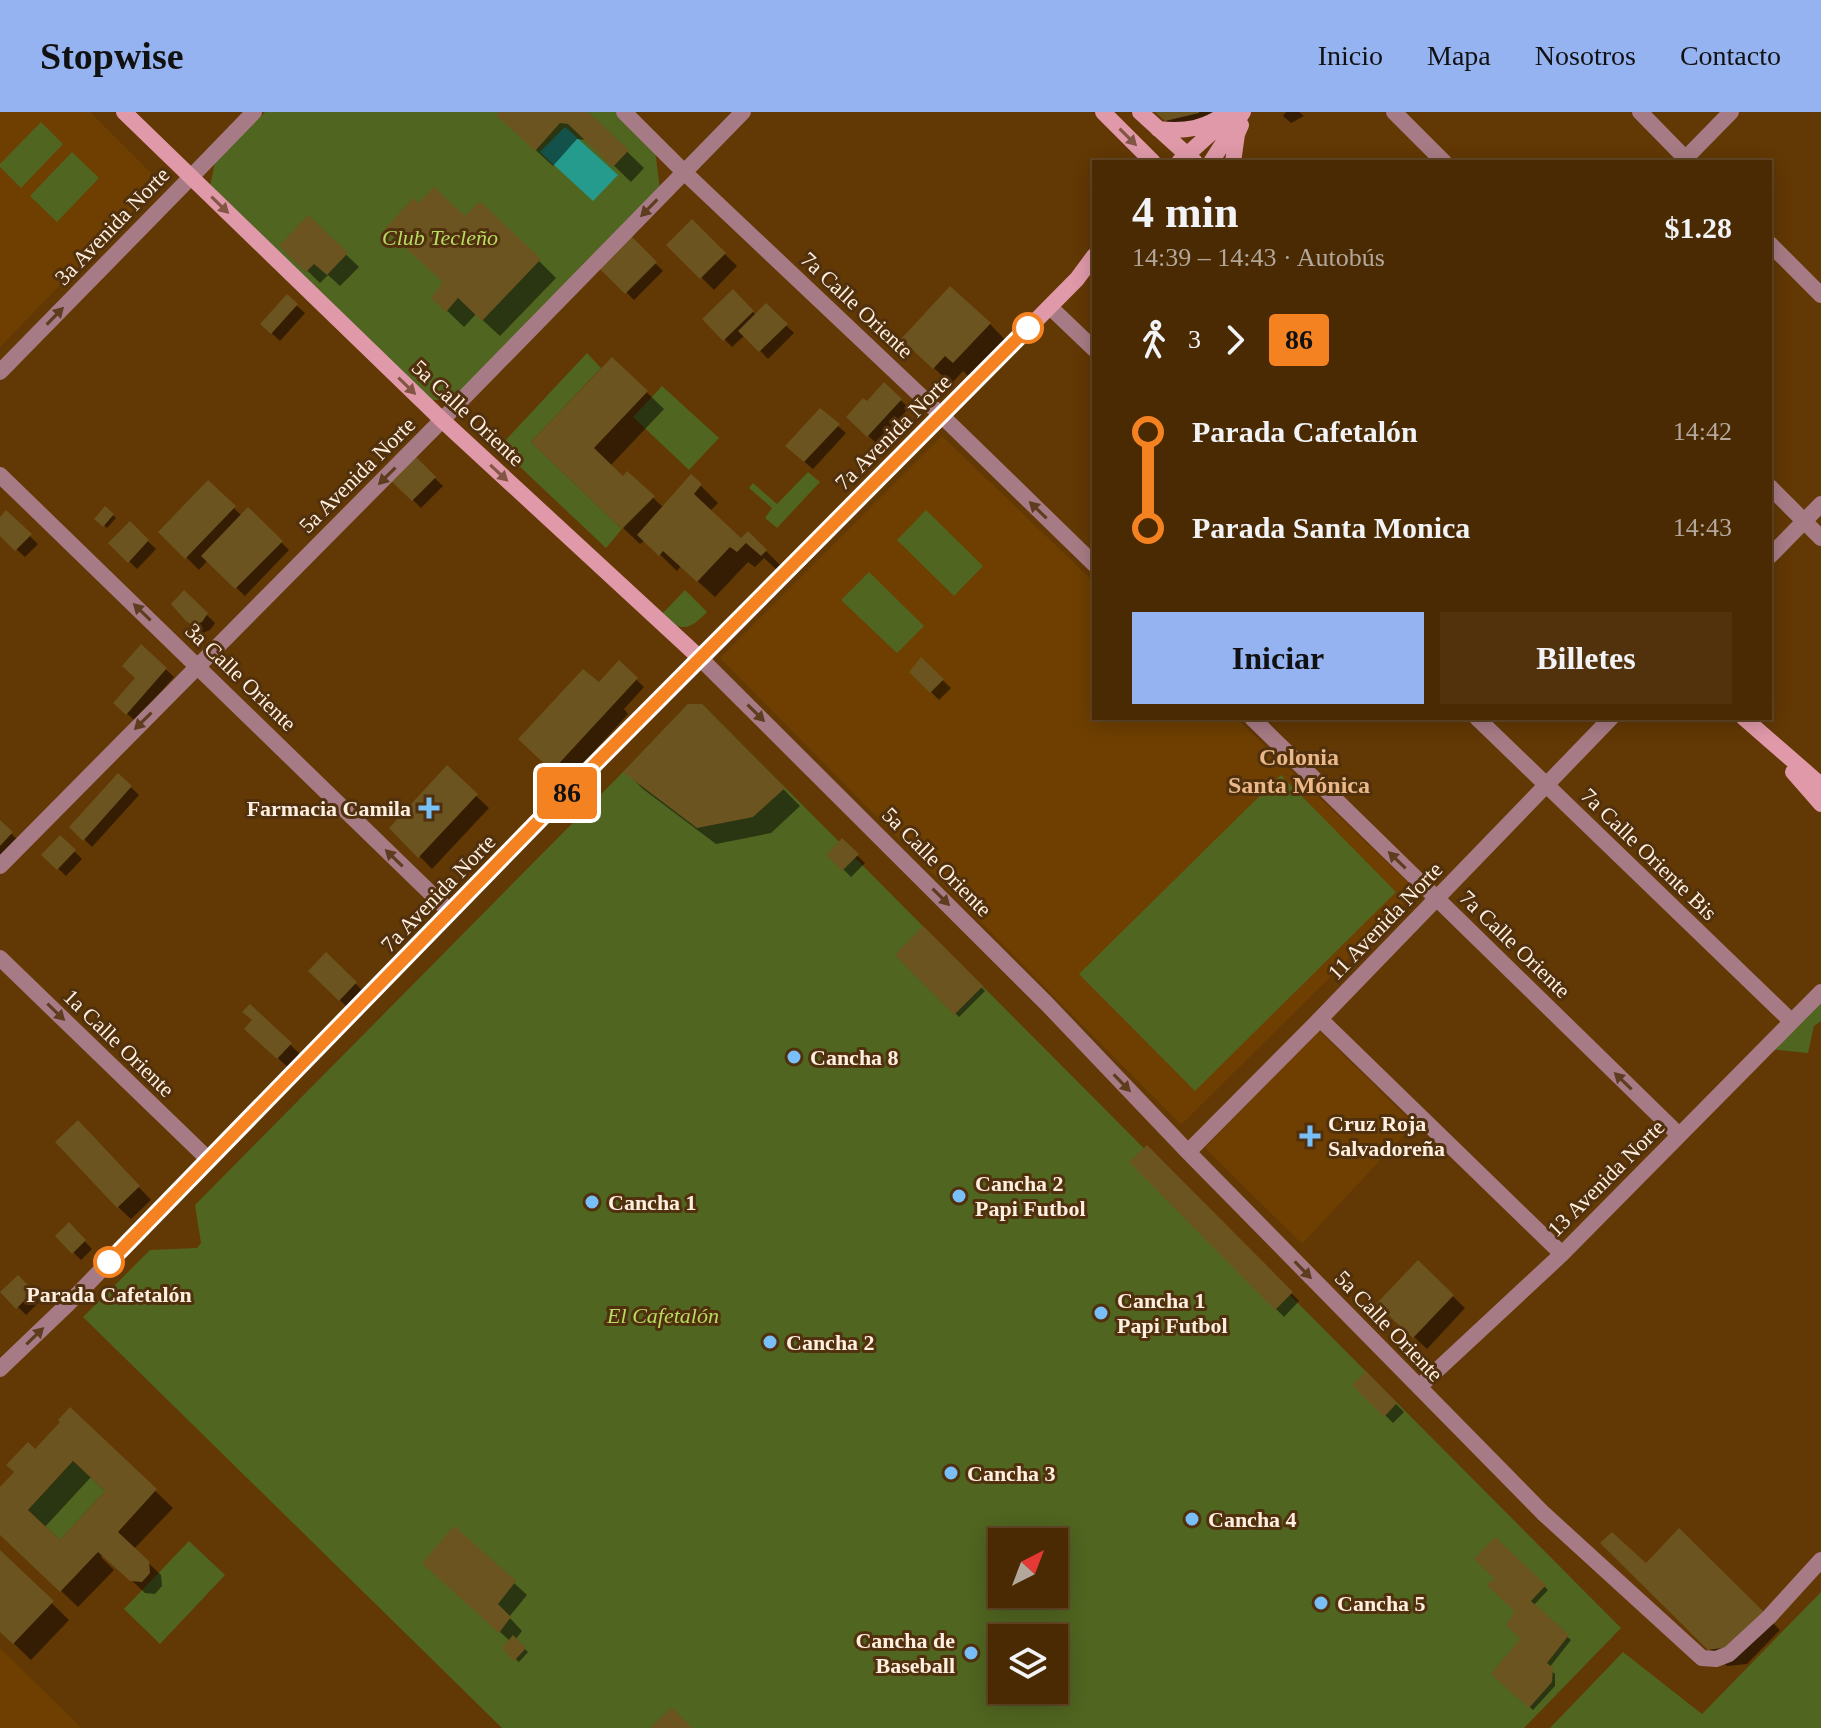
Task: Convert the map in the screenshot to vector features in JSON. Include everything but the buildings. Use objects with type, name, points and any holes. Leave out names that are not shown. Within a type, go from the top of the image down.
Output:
[{"type":"main road","name":"5a Calle Oriente","points":[[124,112],[442,420],[701,659]]},
{"type":"main road","points":[[1103,112],[1151,160]]},
{"type":"main road","points":[[1140,112],[1187,159],[1231,112]]},
{"type":"main road","points":[[1158,129],[1187,131],[1231,112]]},
{"type":"main road","points":[[1212,160],[1245,112]]},
{"type":"main road","points":[[1233,160],[1237,134],[1245,112]]},
{"type":"main road","name":"7a Avenida Norte","points":[[701,659],[1050,307],[1092,259]]},
{"type":"main road","name":"7a Avenida Norte","points":[[1077,279],[1092,270]]},
{"type":"main road","points":[[1746,720],[1821,804]]},
{"type":"main road","points":[[1758,732],[1821,785]]},
{"type":"street","name":"3a Avenida Norte","points":[[0,372],[254,112]]},
{"type":"street","name":"7a Calle Oriente","points":[[624,112],[1092,562]]},
{"type":"street","name":"5a Avenida Norte","points":[[0,866],[743,112]]},
{"type":"street","points":[[1394,112],[1442,160]]},
{"type":"street","points":[[1640,112],[1685,160]]},
{"type":"street","points":[[1687,160],[1731,112]]},
{"type":"street","points":[[1772,246],[1821,295]]},
{"type":"street","points":[[1050,307],[1092,347]]},
{"type":"street","name":"3a Calle Oriente","points":[[0,475],[450,912]]},
{"type":"street","points":[[1772,489],[1821,538]]},
{"type":"street","points":[[1772,554],[1821,504]]},
{"type":"street","name":"7a Avenida Norte","points":[[0,1369],[69,1303],[701,659]]},
{"type":"street","name":"5a Calle Oriente","points":[[701,659],[1047,1004],[1543,1513],[1702,1658],[1716,1659],[1729,1654],[1769,1617],[1821,1560]]},
{"type":"street","name":"7a Calle Oriente","points":[[1254,720],[1679,1135]]},
{"type":"street","name":"7a Calle Oriente Bis","points":[[1479,720],[1791,1021]]},
{"type":"street","name":"11 Avenida Norte","points":[[1188,1152],[1609,720]]},
{"type":"street","name":"1a Calle Oriente","points":[[0,958],[208,1159]]},
{"type":"street","name":"13 Avenida Norte","points":[[1419,1387],[1562,1254],[1820,991]]},
{"type":"street","points":[[1320,1019],[1562,1254]]},
{"type":"shaded area","points":[[0,112],[90,112],[160,182],[0,347]]},
{"type":"shaded area","points":[[942,436],[1092,580],[1092,720],[1238,720],[1417,891],[1181,1125],[720,658]]},
{"type":"shaded area","name":"Cruz Roja Salvadoreña","points":[[1318,1030],[1414,1124],[1302,1244],[1205,1148]]},
{"type":"shaded area","points":[[0,1648],[82,1728],[0,1728]]},
{"type":"green space","name":"Club Tecleño","points":[[265,112],[617,112],[655,150],[660,189],[453,400],[430,400],[209,191],[215,162]]},
{"type":"green space","points":[[41,122],[63,144],[21,188],[0,164]]},
{"type":"green space","points":[[72,152],[99,178],[57,222],[30,196]]},
{"type":"green space","points":[[587,353],[601,368],[531,442],[622,529],[606,548],[499,447]]},
{"type":"green space","points":[[662,386],[719,438],[689,470],[633,417]]},
{"type":"green space","points":[[808,472],[820,482],[777,528],[765,518],[772,508],[749,488],[753,483],[777,504]]},
{"type":"green space","points":[[926,510],[983,566],[954,596],[897,540]]},
{"type":"green space","points":[[869,572],[924,626],[897,653],[841,600]]},
{"type":"green space","points":[[685,590],[707,612],[689,626],[680,627],[660,616]]},
{"type":"green space","name":"El Cafetalón","points":[[688,704],[702,704],[1621,1628],[1524,1728],[502,1728],[83,1317],[150,1250],[197,1248],[201,1243],[195,1205]]},
{"type":"green space","points":[[1281,775],[1396,892],[1195,1091],[1079,974]]},
{"type":"green space","points":[[1821,997],[1821,1021],[1814,1026],[1808,1053],[1769,1049]]},
{"type":"green space","points":[[73,1461],[105,1491],[60,1540],[28,1510]]},
{"type":"green space","points":[[189,1541],[225,1575],[160,1644],[124,1609]]},
{"type":"green space","points":[[1821,1592],[1821,1728],[1550,1728],[1623,1652],[1702,1714]]},
{"type":"water","points":[[565,127],[618,175],[593,201],[540,152]]},
{"type":"bus line","name":"86","points":[[109,1262],[552,807],[1028,328]]},
{"type":"place","name":"Farmacia Camila","points":[[429,808]]},
{"type":"place","name":"Cancha 8","points":[[794,1057]]},
{"type":"place","name":"Cruz Roja Salvadoreña","points":[[1310,1136]]},
{"type":"place","name":"Cancha 2 Papi Futbol","points":[[959,1196]]},
{"type":"place","name":"Cancha 1","points":[[592,1202]]},
{"type":"place","name":"Parada Cafetalón","points":[[109,1262]]},
{"type":"place","name":"Cancha 1 Papi Futbol","points":[[1101,1313]]},
{"type":"place","name":"Cancha 2","points":[[770,1342]]},
{"type":"place","name":"Cancha 3","points":[[951,1473]]},
{"type":"place","name":"Cancha 4","points":[[1192,1519]]},
{"type":"place","name":"Cancha 5","points":[[1321,1603]]},
{"type":"place","name":"Cancha de Baseball","points":[[971,1653]]},
{"type":"district","name":"Colonia Santa Mónica","points":[[1299,771]]}]
